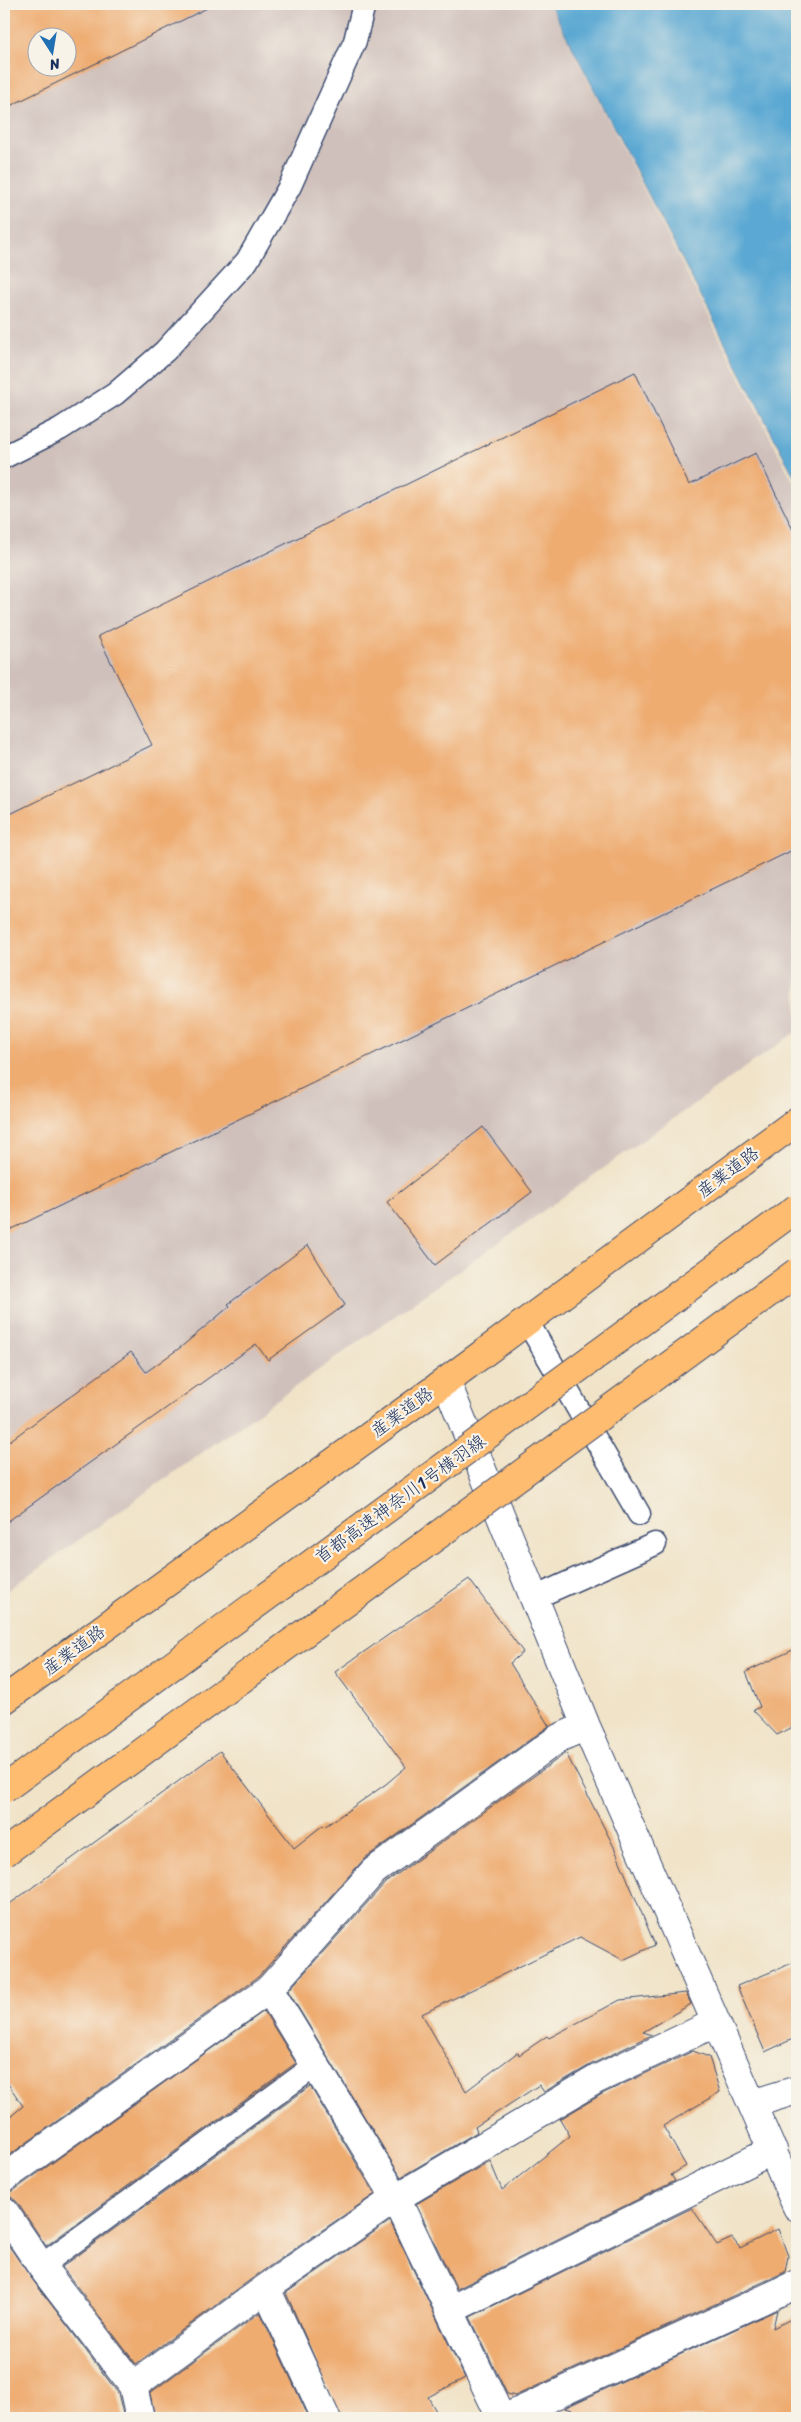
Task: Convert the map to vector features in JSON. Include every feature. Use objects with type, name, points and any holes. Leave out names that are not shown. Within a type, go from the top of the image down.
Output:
[{"type":"main road","name":"産業道路","points":[[4,1700],[446,1381],[797,1121]]},
{"type":"main road","name":"首都高速神奈川1号横羽線","points":[[4,1790],[797,1208]]},
{"type":"main road","points":[[4,1853],[797,1272]]},
{"type":"street","points":[[446,1381],[586,1726],[714,2022],[797,2207]]},
{"type":"street","points":[[4,2178],[269,1989],[374,1871],[559,1738],[586,1726]]},
{"type":"street","points":[[269,1989],[396,2198],[500,2418]]},
{"type":"street","points":[[133,2386],[266,2288],[396,2198],[597,2079],[714,2022]]},
{"type":"street","points":[[752,2104],[797,2090]]},
{"type":"street","points":[[450,2310],[773,2150]]},
{"type":"street","points":[[4,2211],[41,2266],[133,2386],[140,2418]]},
{"type":"street","points":[[505,2418],[797,2284]]},
{"type":"street","points":[[266,2288],[326,2418]]},
{"type":"lane","points":[[4,457],[60,429],[115,394],[165,351],[247,261],[290,186],[355,41],[364,4]]},
{"type":"lane","points":[[527,1321],[639,1514]]},
{"type":"lane","points":[[534,1598],[655,1544]]},
{"type":"lane","points":[[41,2266],[316,2065]]},
{"type":"shaded area","points":[[4,4],[549,4],[797,489],[797,1031],[4,1593]]},
{"type":"water","points":[[550,4],[797,4],[797,482]]},
{"type":"building","points":[[4,4],[215,4],[78,72],[78,28],[28,28],[28,78],[66,78],[4,109]]},
{"type":"building","points":[[635,372],[689,485],[756,453],[797,538],[797,848],[4,1233],[4,817],[152,745],[98,636]]},
{"type":"building","points":[[483,1127],[532,1192],[435,1265],[387,1202]]},
{"type":"building","points":[[308,1245],[345,1305],[268,1360],[256,1344],[4,1524],[4,1445],[131,1352],[146,1372],[181,1347],[230,1306],[228,1304]]},
{"type":"building","points":[[469,1579],[523,1652],[510,1663],[549,1726],[365,1858],[258,1977],[4,2159],[4,2122],[23,2106],[4,2078],[4,1908],[220,1751],[294,1848],[323,1825],[324,1827],[386,1784],[406,1767],[335,1672]]},
{"type":"building","points":[[797,1648],[797,1725],[777,1735],[753,1710],[760,1707],[746,1672]]},
{"type":"building","points":[[566,1753],[614,1847],[655,1945],[623,1960],[580,1937],[422,2014],[466,2091],[518,2052],[519,2055],[547,2036],[549,2038],[620,2000],[686,1993],[691,2004],[643,2032],[652,2035],[590,2065],[544,2092],[539,2085],[475,2127],[477,2132],[401,2177],[288,1991],[385,1883]]},
{"type":"building","points":[[797,1961],[797,2037],[765,2052],[737,1986]]},
{"type":"building","points":[[264,2011],[296,2063],[46,2246],[17,2202],[11,2197],[4,2196],[4,2193],[13,2191]]},
{"type":"building","points":[[693,2051],[709,2057],[720,2092],[663,2126],[686,2166],[671,2175],[675,2181],[457,2289],[416,2204],[490,2161],[502,2190],[570,2136],[560,2119],[604,2093]]},
{"type":"building","points":[[310,2086],[375,2194],[257,2275],[136,2364],[62,2267]]},
{"type":"building","points":[[692,2208],[717,2245],[732,2238],[740,2248],[778,2229],[788,2256],[785,2272],[515,2396],[507,2394],[470,2317]]},
{"type":"building","points":[[390,2221],[465,2378],[428,2397],[440,2418],[341,2418],[286,2293]]},
{"type":"building","points":[[4,2239],[118,2393],[124,2418],[4,2418]]},
{"type":"building","points":[[777,2310],[773,2328],[797,2316],[797,2418],[606,2418],[564,2408]]},
{"type":"building","points":[[260,2312],[309,2418],[155,2418],[150,2393]]}]
